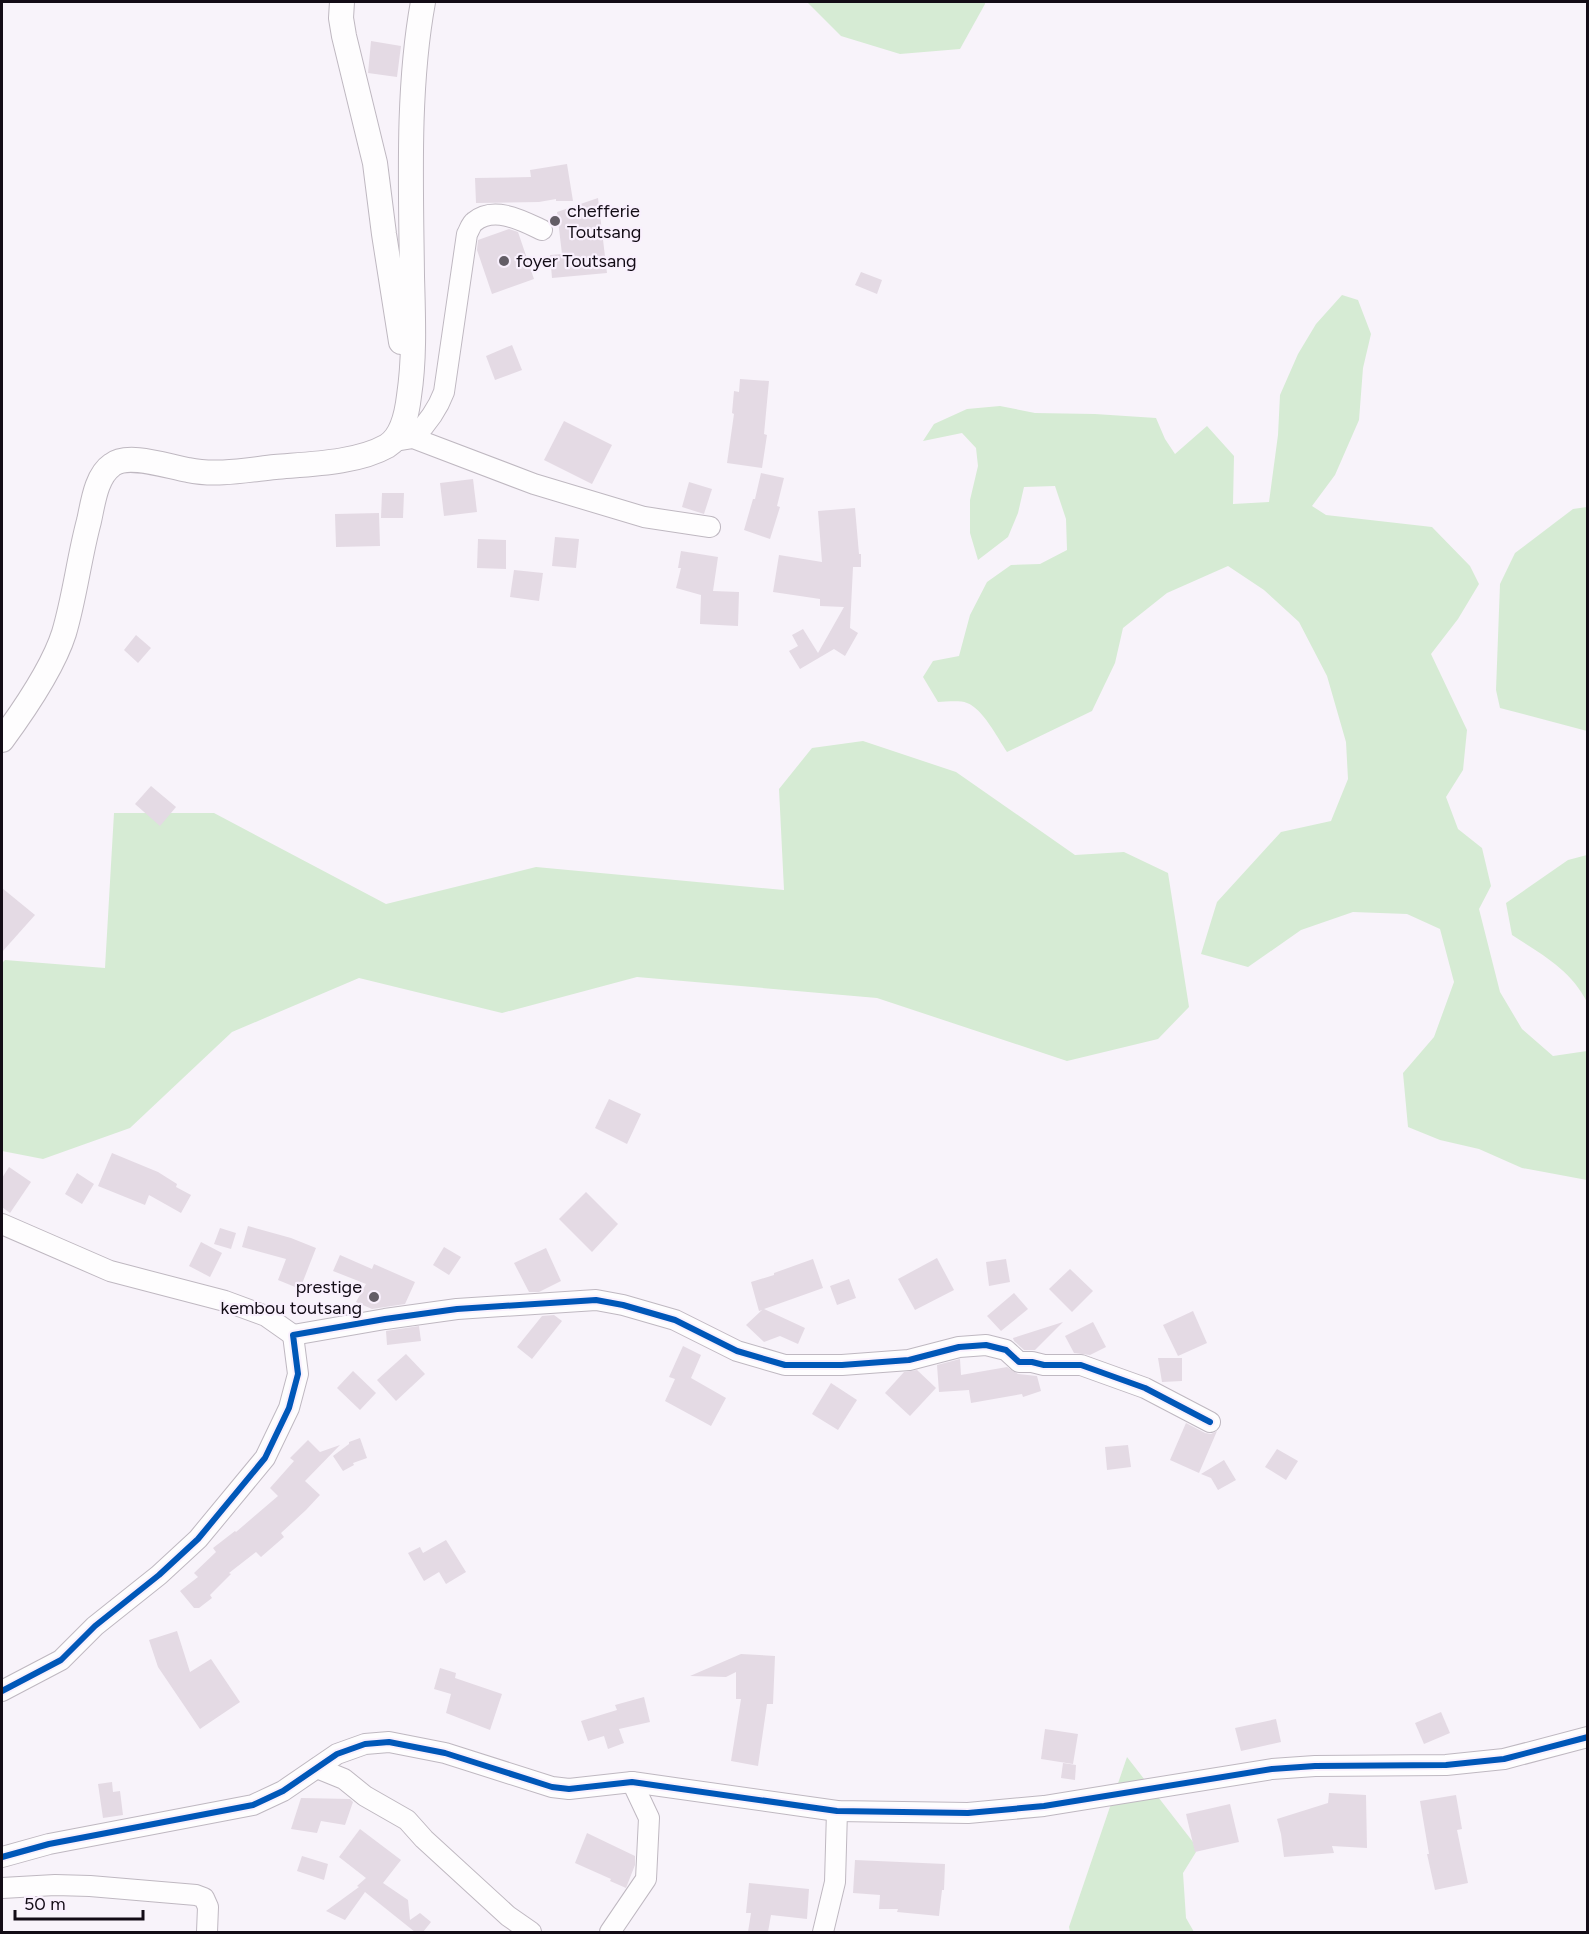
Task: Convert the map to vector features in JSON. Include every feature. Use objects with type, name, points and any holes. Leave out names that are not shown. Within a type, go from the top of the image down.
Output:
[{"type":"street","points":[[342,2],[341,18],[344,36],[375,163],[409,395]]},
{"type":"street","points":[[404,440],[403,424],[409,395],[413,332],[413,79],[423,2]]},
{"type":"street","points":[[2,740],[34,691],[63,635],[94,499],[104,473],[114,462],[131,460],[158,463],[191,471],[222,473],[355,458],[404,440],[428,423],[444,392],[467,234],[474,222],[489,215],[513,217],[542,230]]},
{"type":"street","points":[[404,440],[534,484],[633,514],[710,527]]},
{"type":"street","points":[[2,1224],[110,1271],[225,1301],[266,1316],[293,1335],[457,1309],[596,1300],[675,1320],[737,1351],[785,1365],[842,1365],[909,1360],[959,1347],[986,1345],[1006,1350],[1019,1362],[1081,1365],[1145,1388],[1210,1422]]},
{"type":"street","points":[[2,1691],[61,1660],[95,1626],[159,1575],[198,1539],[264,1458],[289,1408],[298,1374],[293,1335]]},
{"type":"street","points":[[2,1857],[49,1844],[253,1804],[283,1791],[337,1754],[365,1744],[389,1742],[445,1752],[552,1787],[569,1789],[632,1782],[837,1811],[968,1813],[1044,1806],[1272,1769],[1315,1766],[1446,1765],[1504,1759],[1587,1737]]},
{"type":"street","points":[[317,1768],[344,1779],[365,1796],[407,1820],[424,1839],[508,1916],[531,1932]]},
{"type":"street","points":[[610,1932],[646,1879],[649,1818],[632,1782]]},
{"type":"street","points":[[824,1932],[835,1882],[837,1811]]},
{"type":"street","points":[[2,1888],[78,1885],[196,1895],[204,1898],[208,1907],[207,1932]]},
{"type":"green space","points":[[807,2],[985,2],[985,4],[960,49],[900,54],[841,36]]},
{"type":"green space","points":[[1342,295],[1358,300],[1371,334],[1363,368],[1359,420],[1335,475],[1312,506],[1326,515],[1432,527],[1470,566],[1479,584],[1458,619],[1431,654],[1467,730],[1463,770],[1446,797],[1458,829],[1482,848],[1491,886],[1479,909],[1500,992],[1522,1029],[1553,1056],[1587,1051],[1587,1180],[1522,1168],[1479,1149],[1440,1140],[1408,1127],[1403,1073],[1434,1037],[1454,982],[1440,929],[1407,914],[1353,912],[1301,930],[1248,967],[1201,954],[1217,902],[1281,832],[1331,821],[1348,779],[1346,742],[1327,676],[1299,622],[1264,590],[1228,566],[1167,593],[1123,628],[1115,663],[1092,711],[1007,752],[979,711],[964,702],[938,702],[923,677],[933,661],[959,656],[970,615],[987,582],[1011,565],[1040,564],[1067,550],[1066,519],[1055,486],[1024,487],[1018,513],[1008,537],[978,560],[970,533],[970,500],[978,466],[976,448],[962,433],[923,441],[934,424],[967,409],[1000,406],[1035,413],[1156,418],[1165,439],[1175,454],[1207,426],[1234,456],[1233,504],[1269,502],[1278,435],[1280,395],[1298,354],[1316,324]]},
{"type":"green space","points":[[1588,507],[1587,731],[1500,708],[1496,690],[1500,584],[1515,553],[1573,509]]},
{"type":"green space","points":[[863,741],[956,772],[1075,855],[1124,852],[1168,873],[1189,1007],[1158,1039],[1067,1061],[877,998],[637,977],[502,1013],[359,978],[232,1032],[130,1128],[43,1159],[2,1151],[2,963],[5,960],[105,968],[114,813],[214,813],[386,904],[536,867],[784,890],[779,789],[812,748]]},
{"type":"green space","points":[[1588,855],[1587,1002],[1564,972],[1512,935],[1506,903],[1568,860]]},
{"type":"green space","points":[[1127,1757],[1193,1842],[1196,1852],[1183,1873],[1186,1918],[1194,1932],[1070,1932],[1069,1927]]},
{"type":"building","points":[[371,41],[401,46],[397,77],[368,73]]},
{"type":"building","points":[[567,164],[573,201],[556,201],[556,199],[539,202],[476,203],[475,178],[531,177],[530,170]]},
{"type":"building","points":[[598,198],[607,273],[552,278],[550,255],[562,254],[557,212]]},
{"type":"building","name":"foyer Toutsang","points":[[509,229],[518,232],[534,279],[492,294],[477,250],[478,240]]},
{"type":"building","points":[[861,272],[882,280],[877,294],[855,285]]},
{"type":"building","points":[[512,345],[522,370],[495,380],[486,356]]},
{"type":"building","points":[[740,379],[769,381],[764,434],[767,435],[762,468],[727,463],[734,414],[732,413],[734,391],[739,392]]},
{"type":"building","points":[[564,421],[612,445],[592,484],[544,460]]},
{"type":"building","points":[[761,473],[784,478],[777,506],[780,507],[770,539],[744,530]]},
{"type":"building","points":[[473,479],[477,512],[444,516],[440,483]]},
{"type":"building","points":[[689,482],[712,489],[704,514],[682,507]]},
{"type":"building","points":[[382,493],[404,493],[403,518],[381,518]]},
{"type":"building","points":[[855,508],[861,567],[853,567],[850,628],[858,633],[845,656],[834,649],[800,669],[789,651],[798,646],[792,635],[803,629],[818,653],[844,607],[820,606],[820,599],[773,592],[779,555],[822,562],[818,511]]},
{"type":"building","points":[[379,513],[380,546],[336,547],[335,514]]},
{"type":"building","points":[[555,537],[579,539],[576,568],[552,566]]},
{"type":"building","points":[[478,539],[506,540],[506,569],[477,568]]},
{"type":"building","points":[[681,551],[718,557],[713,591],[739,592],[738,626],[700,624],[701,595],[676,588],[681,568],[678,568]]},
{"type":"building","points":[[514,570],[543,573],[539,601],[510,597]]},
{"type":"building","points":[[136,635],[151,648],[138,663],[124,650]]},
{"type":"building","points":[[151,786],[176,807],[160,826],[135,804]]},
{"type":"building","points":[[2,888],[35,915],[2,952]]},
{"type":"building","points":[[609,1099],[641,1114],[627,1144],[595,1128]]},
{"type":"building","points":[[112,1153],[158,1172],[177,1184],[176,1187],[191,1195],[181,1213],[149,1195],[145,1205],[98,1186]]},
{"type":"building","points":[[9,1167],[31,1182],[10,1213],[2,1207],[2,1178]]},
{"type":"building","points":[[77,1173],[94,1184],[82,1204],[65,1194]]},
{"type":"building","points":[[586,1192],[618,1224],[592,1252],[559,1219]]},
{"type":"building","points":[[248,1226],[291,1238],[316,1248],[300,1289],[278,1280],[286,1259],[242,1247]]},
{"type":"building","points":[[220,1228],[236,1233],[231,1249],[214,1244]]},
{"type":"building","points":[[201,1242],[222,1253],[210,1277],[189,1266]]},
{"type":"building","points":[[444,1247],[461,1257],[449,1275],[433,1265]]},
{"type":"building","points":[[546,1248],[561,1281],[539,1292],[529,1292],[514,1263]]},
{"type":"building","points":[[340,1255],[372,1269],[374,1264],[415,1282],[405,1304],[372,1309],[356,1302],[366,1284],[333,1271]]},
{"type":"building","points":[[937,1258],[954,1290],[915,1310],[898,1279]]},
{"type":"building","points":[[813,1259],[823,1288],[764,1309],[805,1328],[798,1344],[780,1336],[764,1342],[746,1325],[762,1310],[759,1311],[751,1282]]},
{"type":"building","points":[[1006,1259],[1010,1282],[989,1286],[986,1262]]},
{"type":"building","points":[[1070,1269],[1093,1291],[1072,1312],[1049,1289]]},
{"type":"building","points":[[849,1279],[856,1298],[837,1305],[830,1286]]},
{"type":"building","points":[[1014,1293],[1028,1309],[1001,1331],[987,1316]]},
{"type":"building","points":[[1193,1311],[1207,1343],[1178,1356],[1163,1325]]},
{"type":"building","points":[[554,1315],[562,1321],[532,1359],[517,1347],[542,1316]]},
{"type":"building","points":[[1063,1322],[1035,1350],[1024,1350],[1014,1341],[1013,1338]]},
{"type":"building","points":[[1093,1322],[1106,1347],[1090,1355],[1074,1353],[1065,1336]]},
{"type":"building","points":[[419,1326],[421,1341],[387,1345],[386,1331]]},
{"type":"building","points":[[683,1346],[701,1355],[691,1378],[726,1398],[711,1426],[665,1401],[675,1379],[669,1377]]},
{"type":"building","points":[[406,1354],[425,1374],[396,1401],[377,1380]]},
{"type":"building","points":[[1158,1358],[1182,1358],[1182,1381],[1162,1382]]},
{"type":"building","points":[[960,1359],[961,1375],[1007,1367],[1018,1374],[1037,1376],[1041,1391],[1023,1397],[1022,1394],[971,1403],[969,1390],[939,1392],[937,1365]]},
{"type":"building","points":[[917,1370],[936,1388],[910,1416],[885,1393],[904,1372]]},
{"type":"building","points":[[353,1371],[376,1393],[360,1410],[337,1388]]},
{"type":"building","points":[[831,1383],[857,1400],[838,1430],[812,1414]]},
{"type":"building","points":[[1186,1423],[1205,1433],[1211,1434],[1217,1431],[1199,1473],[1170,1460]]},
{"type":"building","points":[[360,1438],[367,1458],[353,1463],[354,1465],[343,1471],[333,1456],[349,1442]]},
{"type":"building","points":[[308,1440],[320,1452],[340,1445],[305,1481],[320,1495],[281,1533],[284,1537],[261,1557],[256,1552],[229,1573],[231,1574],[210,1595],[212,1598],[199,1608],[194,1608],[180,1591],[198,1577],[194,1573],[216,1552],[213,1548],[236,1532],[278,1496],[270,1488],[294,1461],[290,1458]]},
{"type":"building","points":[[1128,1445],[1131,1467],[1107,1470],[1105,1447]]},
{"type":"building","points":[[1277,1449],[1298,1461],[1286,1480],[1265,1467]]},
{"type":"building","points":[[1224,1460],[1236,1480],[1218,1490],[1211,1478],[1201,1474]]},
{"type":"building","points":[[446,1540],[466,1572],[446,1584],[439,1572],[424,1581],[408,1553],[420,1547],[423,1553]]},
{"type":"building","points":[[177,1631],[190,1672],[211,1659],[240,1702],[200,1729],[158,1667],[149,1640]]},
{"type":"building","points":[[741,1654],[775,1656],[773,1704],[767,1704],[758,1766],[731,1761],[741,1699],[736,1699],[736,1672],[726,1677],[690,1676]]},
{"type":"building","points":[[440,1668],[456,1673],[455,1678],[502,1694],[490,1730],[446,1713],[451,1694],[434,1689]]},
{"type":"building","points":[[644,1697],[650,1722],[619,1729],[624,1743],[608,1749],[604,1736],[588,1741],[581,1721],[617,1710],[615,1705]]},
{"type":"building","points":[[1441,1712],[1450,1733],[1424,1744],[1415,1723]]},
{"type":"building","points":[[1276,1719],[1281,1742],[1241,1751],[1235,1728]]},
{"type":"building","points":[[1045,1729],[1078,1734],[1073,1764],[1041,1759]]},
{"type":"building","points":[[1063,1763],[1076,1765],[1075,1780],[1061,1778]]},
{"type":"building","points":[[112,1782],[113,1792],[120,1791],[123,1815],[103,1818],[98,1784]]},
{"type":"building","points":[[1329,1793],[1366,1795],[1367,1848],[1332,1846],[1334,1853],[1284,1857],[1277,1819],[1328,1803]]},
{"type":"building","points":[[1456,1795],[1462,1829],[1457,1830],[1468,1883],[1435,1890],[1427,1854],[1429,1854],[1420,1801]]},
{"type":"building","points":[[301,1798],[350,1799],[353,1802],[345,1825],[321,1821],[317,1833],[291,1829]]},
{"type":"building","points":[[1230,1804],[1239,1842],[1195,1852],[1186,1814]]},
{"type":"building","points":[[360,1829],[401,1860],[383,1883],[408,1900],[410,1920],[420,1913],[431,1922],[423,1932],[415,1932],[365,1892],[345,1920],[326,1911],[359,1887],[357,1886],[366,1878],[339,1857]]},
{"type":"building","points":[[587,1833],[635,1856],[635,1865],[626,1888],[575,1863]]},
{"type":"building","points":[[302,1856],[328,1864],[324,1880],[297,1871]]},
{"type":"building","points":[[855,1860],[945,1864],[944,1890],[942,1890],[939,1916],[897,1912],[898,1909],[879,1909],[880,1895],[853,1893]]},
{"type":"building","points":[[749,1883],[809,1889],[807,1919],[771,1915],[768,1932],[748,1932],[751,1913],[746,1913]]},
{"type":"cycle path","points":[[2,1691],[61,1660],[95,1626],[159,1575],[198,1539],[265,1458],[289,1408],[298,1374],[293,1335],[457,1309],[596,1300],[675,1320],[737,1351],[785,1365],[842,1365],[909,1360],[959,1347],[986,1345],[1006,1350],[1019,1362],[1081,1365],[1145,1388],[1210,1422]]},
{"type":"cycle path","points":[[2,1857],[49,1844],[253,1805],[283,1791],[337,1754],[365,1744],[389,1742],[445,1753],[552,1787],[569,1789],[632,1782],[837,1811],[968,1813],[1044,1806],[1272,1769],[1315,1766],[1446,1765],[1504,1759],[1588,1737]]},
{"type":"place","name":"chefferie Toutsang","points":[[555,221]]},
{"type":"place","name":"foyer Toutsang","points":[[504,261]]},
{"type":"place","name":"prestige kembou toutsang","points":[[374,1297]]}]
